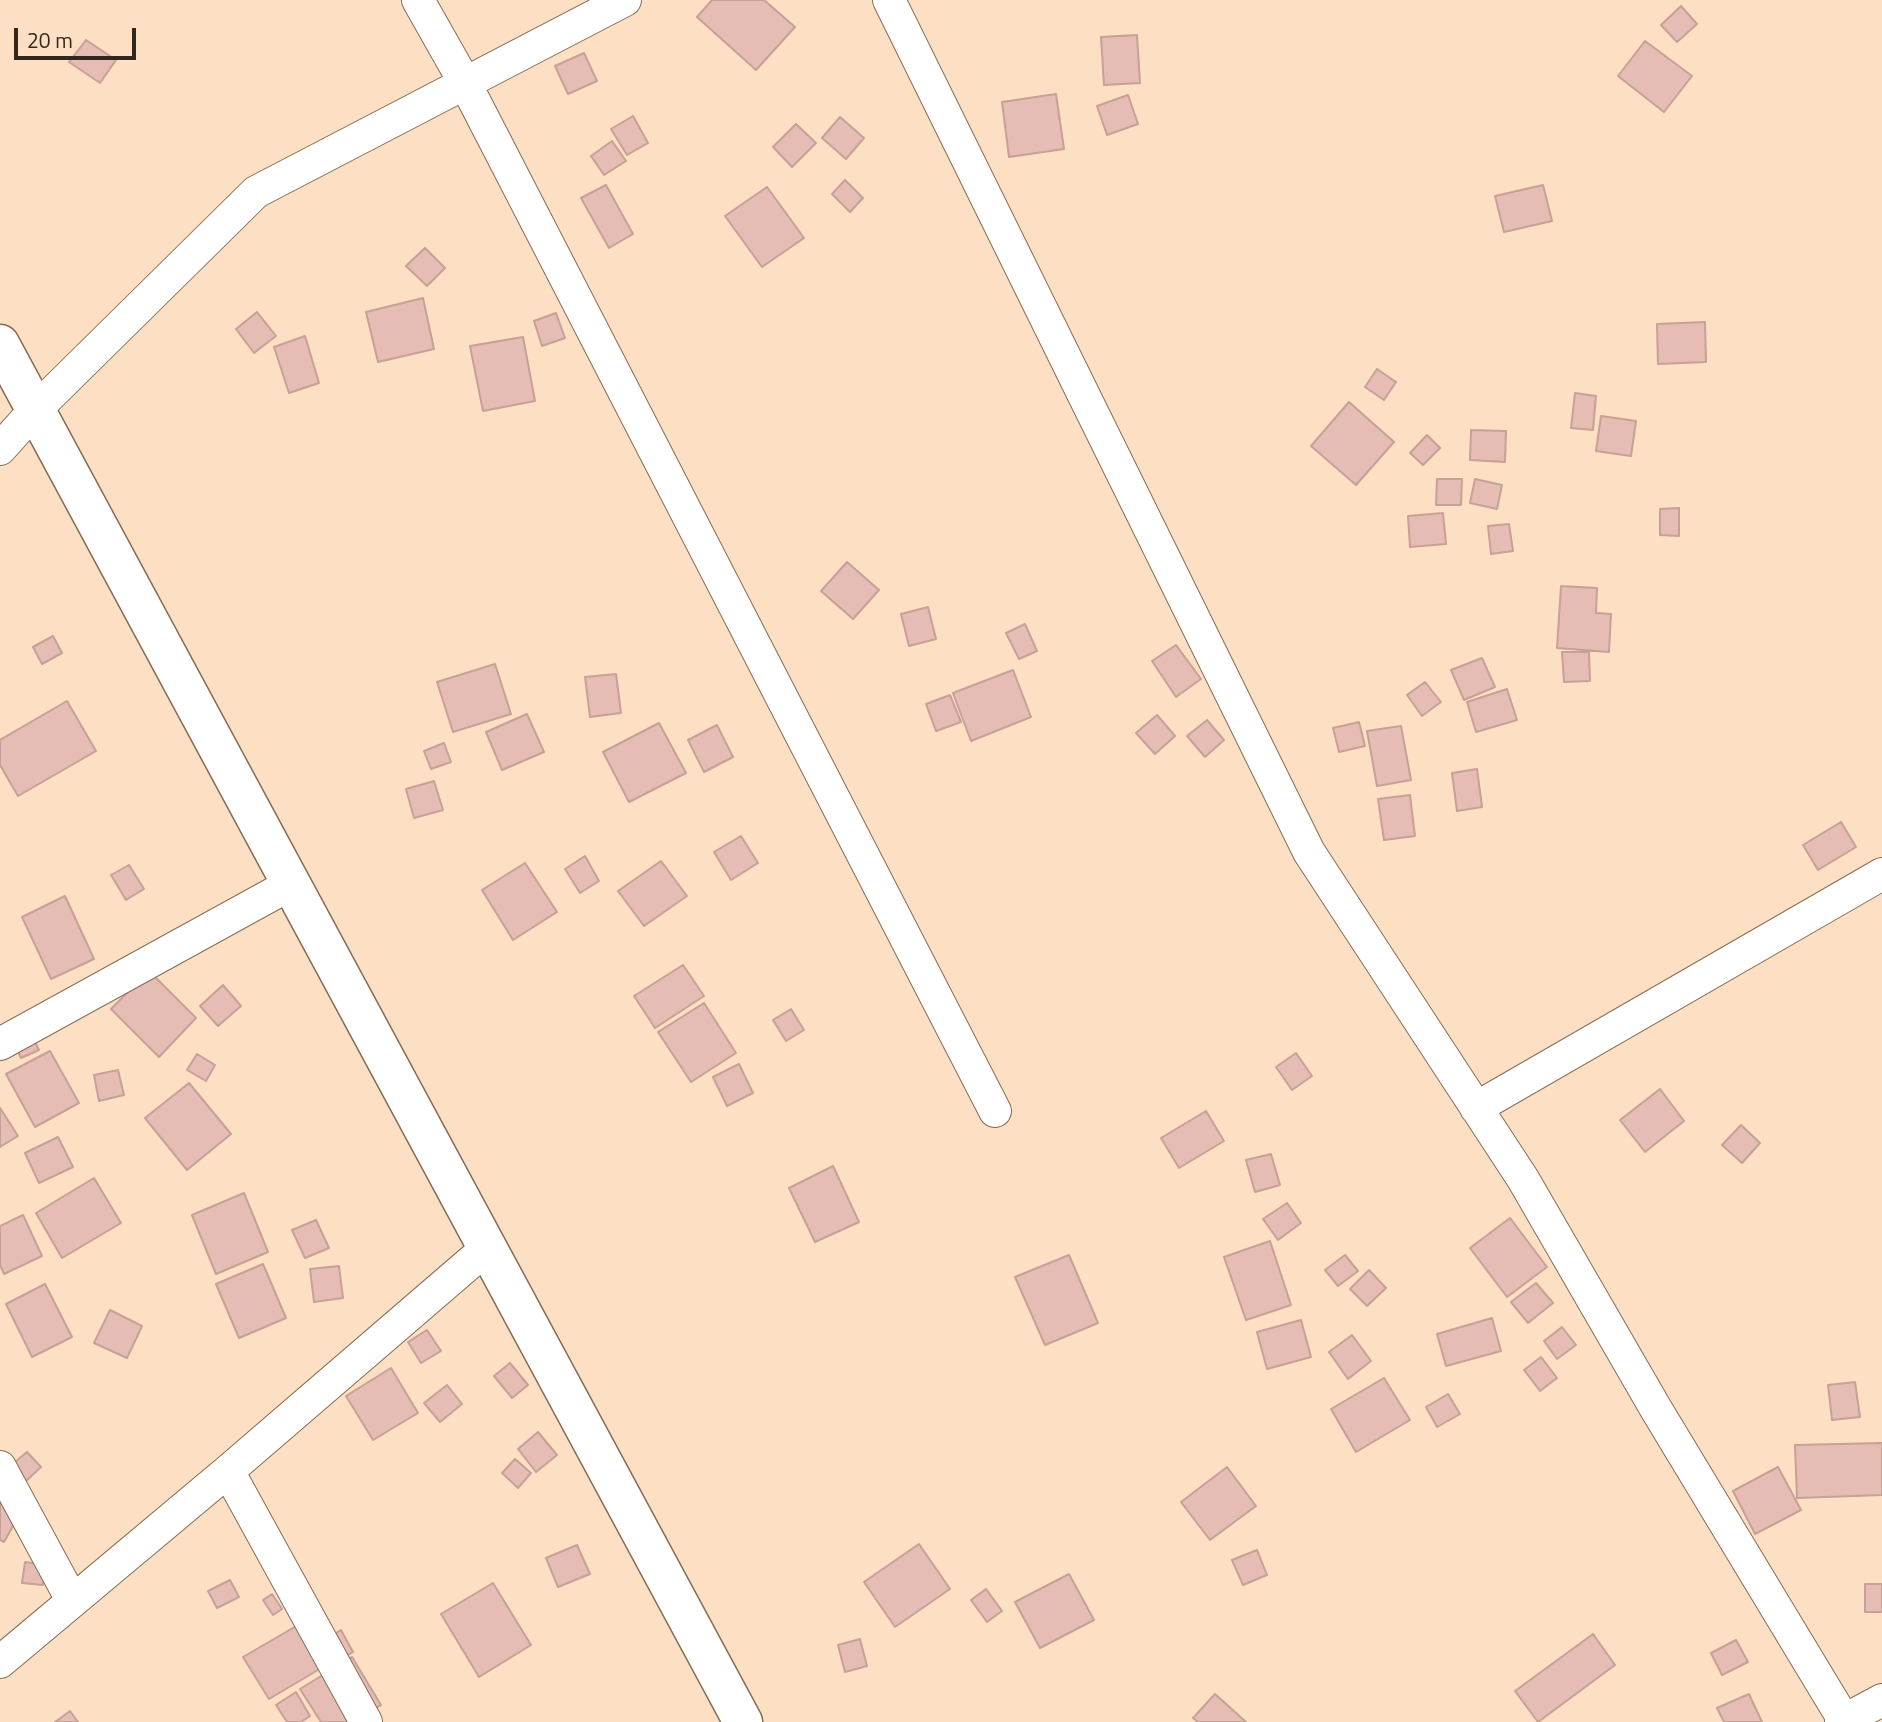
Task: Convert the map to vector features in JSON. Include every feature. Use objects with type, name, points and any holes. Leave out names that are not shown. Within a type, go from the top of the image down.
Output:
[{"type":"street","points":[[418,0],[465,83],[995,1111]]},
{"type":"street","points":[[0,449],[35,410],[256,192],[625,0]]},
{"type":"street","points":[[889,0],[1309,852],[1522,1179],[1842,1721],[1882,1700]]},
{"type":"street","points":[[0,344],[743,1722]]},
{"type":"street","points":[[1476,1108],[1882,874]]},
{"type":"street","points":[[0,1044],[291,884]]},
{"type":"street","points":[[0,1662],[228,1471],[487,1248]]},
{"type":"street","points":[[0,1468],[72,1600]]},
{"type":"street","points":[[228,1471],[366,1722]]},
{"type":"building","points":[[712,0],[764,0],[795,27],[756,70],[697,17]]},
{"type":"building","points":[[1681,6],[1697,24],[1677,42],[1661,25]]},
{"type":"building","points":[[1137,35],[1140,83],[1104,85],[1101,37]]},
{"type":"building","points":[[86,40],[116,60],[100,83],[69,62]]},
{"type":"building","points":[[1645,41],[1692,76],[1664,112],[1618,76]]},
{"type":"building","points":[[584,53],[597,81],[568,94],[555,66]]},
{"type":"building","points":[[1056,94],[1064,149],[1009,157],[1002,102]]},
{"type":"building","points":[[1128,95],[1138,124],[1107,135],[1097,106]]},
{"type":"building","points":[[633,116],[648,143],[627,155],[611,129]]},
{"type":"building","points":[[840,117],[864,138],[846,159],[822,138]]},
{"type":"building","points":[[796,124],[816,143],[792,167],[773,147]]},
{"type":"building","points":[[612,141],[626,161],[604,175],[591,156]]},
{"type":"building","points":[[845,180],[863,198],[850,212],[832,194]]},
{"type":"building","points":[[606,185],[633,234],[609,248],[581,198]]},
{"type":"building","points":[[1543,185],[1552,221],[1504,232],[1495,196]]},
{"type":"building","points":[[767,187],[804,238],[762,267],[725,216]]},
{"type":"building","points":[[425,248],[445,268],[427,286],[406,266]]},
{"type":"building","points":[[423,298],[434,349],[378,362],[366,312]]},
{"type":"building","points":[[257,312],[276,336],[254,353],[236,329]]},
{"type":"building","points":[[556,313],[565,338],[542,346],[534,321]]},
{"type":"building","points":[[1705,322],[1706,362],[1658,364],[1657,324]]},
{"type":"building","points":[[305,336],[319,383],[289,393],[274,347]]},
{"type":"building","points":[[523,337],[535,401],[483,411],[470,346]]},
{"type":"building","points":[[1377,369],[1396,382],[1384,400],[1365,387]]},
{"type":"building","points":[[1575,393],[1596,396],[1593,430],[1571,428]]},
{"type":"building","points":[[1349,402],[1394,442],[1356,485],[1311,446]]},
{"type":"building","points":[[1601,416],[1636,421],[1631,456],[1596,451]]},
{"type":"building","points":[[1471,430],[1506,431],[1505,462],[1470,460]]},
{"type":"building","points":[[1427,435],[1440,448],[1423,465],[1410,453]]},
{"type":"building","points":[[1437,479],[1462,479],[1461,505],[1436,505]]},
{"type":"building","points":[[1475,479],[1502,485],[1497,509],[1470,503]]},
{"type":"building","points":[[1679,508],[1679,536],[1660,535],[1660,509]]},
{"type":"building","points":[[1443,513],[1446,544],[1410,547],[1408,516]]},
{"type":"building","points":[[1509,524],[1513,551],[1491,554],[1488,526]]},
{"type":"building","points":[[847,562],[879,590],[853,619],[821,591]]},
{"type":"building","points":[[1561,586],[1597,588],[1596,613],[1611,614],[1609,652],[1557,648]]},
{"type":"building","points":[[928,607],[936,639],[909,646],[901,614]]},
{"type":"building","points":[[1025,624],[1037,651],[1019,659],[1006,633]]},
{"type":"building","points":[[53,636],[62,653],[42,664],[33,647]]},
{"type":"building","points":[[1176,645],[1201,679],[1176,697],[1152,661]]},
{"type":"building","points":[[1562,652],[1589,652],[1590,681],[1564,682]]},
{"type":"building","points":[[1482,658],[1495,687],[1464,700],[1451,670]]},
{"type":"building","points":[[495,664],[511,714],[453,732],[437,682]]},
{"type":"building","points":[[1013,670],[1031,717],[971,741],[953,693]]},
{"type":"building","points":[[616,674],[621,713],[590,717],[585,677]]},
{"type":"building","points":[[1425,682],[1441,702],[1422,716],[1407,695]]},
{"type":"building","points":[[1507,689],[1517,720],[1476,732],[1467,702]]},
{"type":"building","points":[[950,695],[961,722],[936,731],[926,704]]},
{"type":"building","points":[[67,701],[96,751],[18,796],[0,765],[0,740]]},
{"type":"building","points":[[527,714],[544,752],[502,770],[486,732]]},
{"type":"building","points":[[1157,715],[1175,736],[1155,754],[1136,733]]},
{"type":"building","points":[[1207,720],[1224,740],[1205,757],[1187,736]]},
{"type":"building","points":[[1359,722],[1365,746],[1339,752],[1333,728]]},
{"type":"building","points":[[659,723],[686,773],[629,802],[603,752]]},
{"type":"building","points":[[717,725],[733,757],[704,772],[688,740]]},
{"type":"building","points":[[1401,726],[1411,780],[1377,786],[1367,731]]},
{"type":"building","points":[[444,743],[451,762],[431,769],[424,751]]},
{"type":"building","points":[[1477,769],[1482,807],[1457,811],[1452,773]]},
{"type":"building","points":[[434,781],[443,810],[414,818],[406,789]]},
{"type":"building","points":[[1410,795],[1415,836],[1384,840],[1378,799]]},
{"type":"building","points":[[1841,822],[1856,847],[1818,870],[1803,845]]},
{"type":"building","points":[[741,836],[758,863],[731,880],[714,852]]},
{"type":"building","points":[[585,856],[599,881],[580,893],[565,869]]},
{"type":"building","points":[[661,861],[687,896],[644,926],[618,891]]},
{"type":"building","points":[[525,863],[557,912],[513,940],[482,890]]},
{"type":"building","points":[[129,865],[144,889],[126,900],[111,875]]},
{"type":"building","points":[[65,896],[94,959],[51,979],[22,917]]},
{"type":"building","points":[[683,965],[704,996],[655,1028],[634,996]]},
{"type":"building","points":[[149,971],[196,1018],[159,1057],[111,1009]]},
{"type":"building","points":[[223,985],[241,1006],[218,1026],[200,1006]]},
{"type":"building","points":[[704,1003],[736,1053],[691,1082],[658,1032]]},
{"type":"building","points":[[791,1009],[804,1030],[786,1041],[773,1020]]},
{"type":"building","points":[[29,1031],[39,1050],[21,1058],[12,1039]]},
{"type":"building","points":[[50,1051],[79,1103],[35,1127],[6,1074]]},
{"type":"building","points":[[1296,1053],[1312,1076],[1292,1090],[1276,1067]]},
{"type":"building","points":[[197,1054],[215,1065],[206,1081],[187,1070]]},
{"type":"building","points":[[739,1064],[753,1093],[727,1106],[713,1077]]},
{"type":"building","points":[[118,1070],[124,1095],[99,1101],[94,1075]]},
{"type":"building","points":[[189,1083],[231,1134],[187,1170],[145,1118]]},
{"type":"building","points":[[1660,1089],[1684,1121],[1645,1152],[1620,1120]]},
{"type":"building","points":[[0,1108],[18,1136],[0,1147]]},
{"type":"building","points":[[1206,1111],[1224,1141],[1179,1168],[1161,1138]]},
{"type":"building","points":[[1741,1125],[1760,1143],[1742,1163],[1722,1145]]},
{"type":"building","points":[[58,1137],[73,1167],[39,1183],[25,1153]]},
{"type":"building","points":[[1271,1154],[1280,1185],[1255,1192],[1246,1160]]},
{"type":"building","points":[[833,1166],[859,1222],[815,1242],[789,1188]]},
{"type":"building","points":[[94,1178],[121,1223],[62,1258],[36,1213]]},
{"type":"building","points":[[244,1193],[268,1252],[216,1274],[192,1215]]},
{"type":"building","points":[[1287,1203],[1301,1223],[1278,1240],[1263,1219]]},
{"type":"building","points":[[23,1215],[42,1256],[4,1274],[0,1265],[0,1226]]},
{"type":"building","points":[[1510,1218],[1547,1267],[1507,1297],[1470,1248]]},
{"type":"building","points":[[316,1220],[329,1248],[305,1258],[292,1230]]},
{"type":"building","points":[[1270,1241],[1291,1305],[1246,1320],[1224,1257]]},
{"type":"building","points":[[1069,1255],[1098,1323],[1045,1345],[1015,1277]]},
{"type":"building","points":[[1345,1255],[1358,1271],[1338,1286],[1325,1270]]},
{"type":"building","points":[[263,1264],[286,1318],[239,1338],[216,1284]]},
{"type":"building","points":[[339,1266],[343,1298],[314,1302],[310,1269]]},
{"type":"building","points":[[1369,1270],[1386,1288],[1367,1306],[1350,1289]]},
{"type":"building","points":[[1536,1283],[1553,1303],[1528,1323],[1511,1302]]},
{"type":"building","points":[[45,1284],[72,1337],[32,1357],[6,1304]]},
{"type":"building","points":[[110,1310],[142,1326],[127,1358],[94,1343]]},
{"type":"building","points":[[1492,1318],[1501,1351],[1446,1366],[1437,1334]]},
{"type":"building","points":[[1301,1320],[1311,1357],[1267,1369],[1257,1332]]},
{"type":"building","points":[[1562,1327],[1576,1345],[1557,1359],[1544,1341]]},
{"type":"building","points":[[427,1330],[441,1351],[421,1363],[408,1342]]},
{"type":"building","points":[[1352,1335],[1371,1361],[1348,1379],[1329,1352]]},
{"type":"building","points":[[1541,1357],[1557,1378],[1540,1391],[1524,1370]]},
{"type":"building","points":[[510,1363],[528,1385],[512,1398],[494,1376]]},
{"type":"building","points":[[391,1368],[418,1413],[373,1440],[346,1396]]},
{"type":"building","points":[[1384,1378],[1410,1420],[1356,1452],[1331,1409]]},
{"type":"building","points":[[1855,1382],[1860,1417],[1832,1420],[1828,1385]]},
{"type":"building","points":[[447,1385],[462,1404],[440,1422],[424,1403]]},
{"type":"building","points":[[1448,1394],[1460,1414],[1437,1427],[1426,1407]]},
{"type":"building","points":[[538,1432],[557,1455],[536,1472],[518,1449]]},
{"type":"building","points":[[1882,1443],[1882,1495],[1797,1498],[1795,1445]]},
{"type":"building","points":[[27,1452],[41,1467],[24,1483],[9,1467]]},
{"type":"building","points":[[515,1459],[531,1473],[518,1488],[502,1473]]},
{"type":"building","points":[[1227,1467],[1256,1506],[1210,1540],[1181,1502]]},
{"type":"building","points":[[1778,1467],[1801,1510],[1755,1534],[1733,1491]]},
{"type":"building","points":[[0,1497],[22,1510],[4,1542],[0,1540]]},
{"type":"building","points":[[919,1544],[950,1589],[895,1627],[864,1582]]},
{"type":"building","points":[[577,1545],[590,1574],[558,1587],[546,1558]]},
{"type":"building","points":[[1257,1550],[1267,1575],[1243,1585],[1232,1560]]},
{"type":"building","points":[[25,1562],[45,1565],[43,1585],[22,1583]]},
{"type":"building","points":[[1069,1574],[1094,1620],[1040,1648],[1015,1602]]},
{"type":"building","points":[[230,1580],[239,1597],[217,1608],[208,1591]]},
{"type":"building","points":[[493,1583],[531,1645],[479,1677],[441,1614]]},
{"type":"building","points":[[1865,1584],[1882,1584],[1882,1612],[1865,1612]]},
{"type":"building","points":[[986,1589],[1002,1611],[987,1622],[971,1600]]},
{"type":"building","points":[[272,1594],[282,1609],[273,1615],[263,1600]]},
{"type":"building","points":[[298,1625],[323,1667],[269,1699],[243,1657]]},
{"type":"building","points":[[341,1630],[353,1652],[330,1666],[317,1644]]},
{"type":"building","points":[[1593,1634],[1615,1665],[1538,1722],[1515,1691]]},
{"type":"building","points":[[860,1639],[867,1666],[845,1672],[838,1645]]},
{"type":"building","points":[[1736,1640],[1748,1662],[1722,1675],[1711,1653]]},
{"type":"building","points":[[352,1657],[381,1705],[352,1722],[321,1722],[300,1689]]},
{"type":"building","points":[[296,1692],[310,1716],[301,1722],[287,1722],[276,1705]]},
{"type":"building","points":[[1215,1694],[1246,1722],[1198,1722],[1193,1718]]},
{"type":"building","points":[[1749,1694],[1762,1722],[1724,1722],[1717,1708]]},
{"type":"building","points":[[70,1711],[78,1722],[55,1722]]}]
